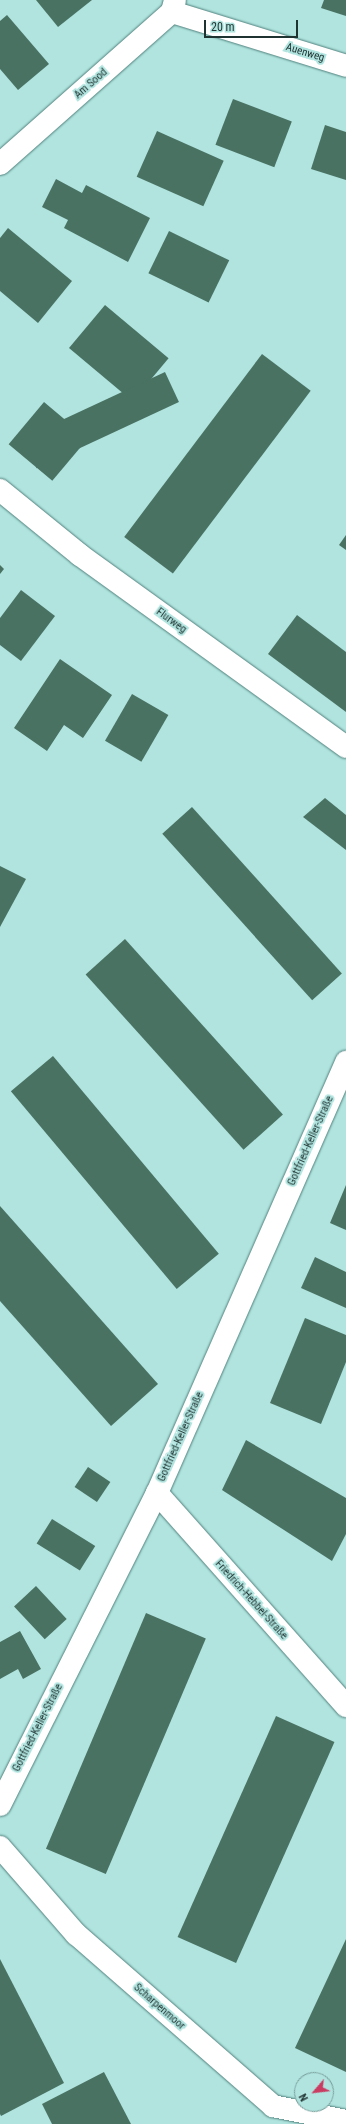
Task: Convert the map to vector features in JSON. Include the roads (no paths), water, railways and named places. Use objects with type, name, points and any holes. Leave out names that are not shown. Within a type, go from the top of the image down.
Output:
[{"type":"street","name":"Auenweg","points":[[174,6],[346,66]]},
{"type":"street","name":"Am Sood","points":[[0,164],[174,6]]},
{"type":"street","name":"Flurweg","points":[[0,490],[80,555],[346,747]]},
{"type":"street","name":"Gottfried-Keller-Straße","points":[[0,1805],[157,1493],[346,1062]]},
{"type":"street","name":"Friedrich-Hebbel-Straße","points":[[157,1493],[346,1706]]},
{"type":"street","name":"Scharpenmoor","points":[[0,1847],[76,1934],[273,2106],[346,2121]]}]
